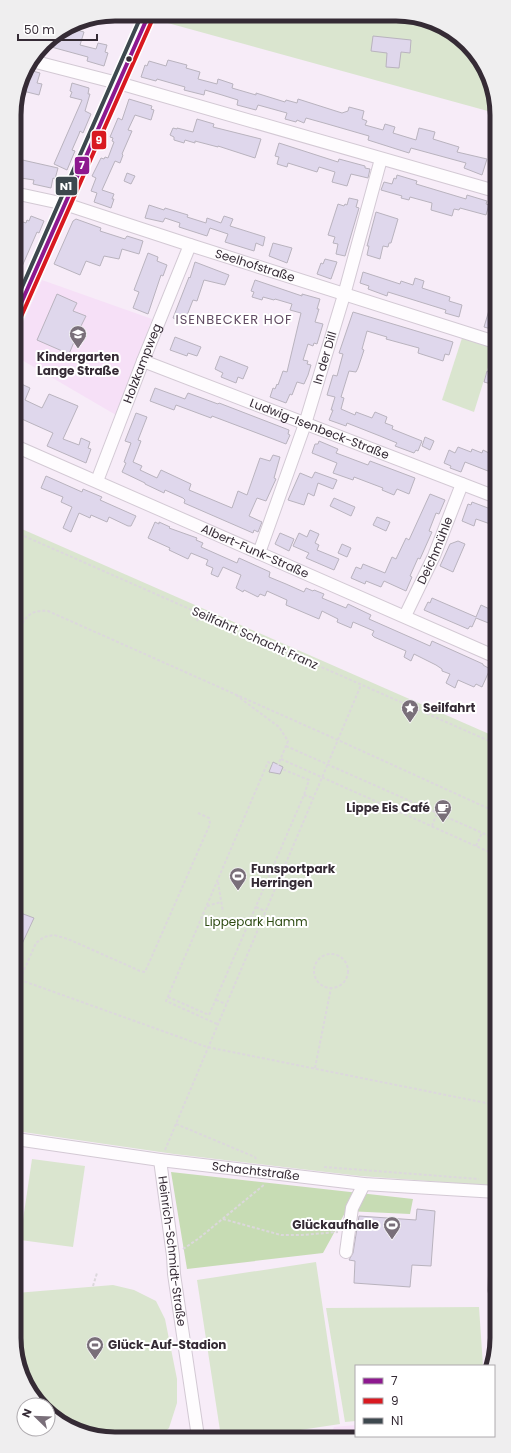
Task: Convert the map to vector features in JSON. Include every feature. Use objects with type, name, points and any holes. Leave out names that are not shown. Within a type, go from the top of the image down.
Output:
[{"type":"street","points":[[21,301],[146,21]]},
{"type":"street","points":[[37,62],[490,190]]},
{"type":"street","name":"In der Dill","points":[[259,553],[305,424],[344,295],[381,159]]},
{"type":"street","name":"Seelhofstraße","points":[[21,194],[65,204],[344,295],[490,340]]},
{"type":"street","name":"Holzkampweg","points":[[97,482],[143,361],[190,245]]},
{"type":"street","name":"Ludwig-Isenbeck-Straße","points":[[143,361],[462,484],[490,492]]},
{"type":"street","name":"Albert-Funk-Straße","points":[[21,449],[490,654]]},
{"type":"street","name":"Deichmühle","points":[[405,616],[434,556],[462,484]]},
{"type":"street","name":"Schachtstraße","points":[[21,1140],[162,1155],[277,1174],[364,1184],[490,1192]]},
{"type":"street","name":"Heinrich-Schmidt-Straße","points":[[162,1155],[174,1274],[197,1432]]},
{"type":"street","points":[[346,1252],[352,1208],[364,1184]]},
{"type":"path","name":"Seilfahrt Schacht Franz","points":[[21,535],[490,741]]},
{"type":"path","points":[[22,623],[33,612],[48,611],[234,693],[490,809]]},
{"type":"path","points":[[197,620],[200,614]]},
{"type":"path","points":[[162,1155],[361,685]]},
{"type":"path","points":[[234,693],[279,727],[288,741],[278,765]]},
{"type":"path","points":[[413,715],[416,709]]},
{"type":"path","points":[[286,746],[490,836]]},
{"type":"path","points":[[281,759],[490,852]]},
{"type":"path","points":[[217,1024],[166,1001],[268,762],[272,764]]},
{"type":"path","points":[[168,997],[209,1015],[304,795],[309,780],[282,769]]},
{"type":"path","points":[[304,795],[313,798]]},
{"type":"path","points":[[21,977],[36,943],[44,938],[54,935],[68,939],[145,972],[210,824],[209,818],[198,813]]},
{"type":"path","points":[[432,826],[437,813]]},
{"type":"path","points":[[476,846],[482,833]]},
{"type":"path","points":[[218,881],[223,912]]},
{"type":"path","points":[[207,906],[221,902]]},
{"type":"path","points":[[256,907],[265,911]]},
{"type":"path","points":[[330,954],[338,955],[343,958],[347,964],[348,970],[344,983],[338,987],[331,988],[320,984],[315,974],[315,967],[318,960],[330,954]]},
{"type":"path","points":[[21,979],[207,1047],[490,1104]]},
{"type":"path","points":[[315,1068],[331,988]]},
{"type":"path","points":[[216,1000],[226,1004]]},
{"type":"path","points":[[176,1124],[255,1157],[258,1162],[250,1161]]},
{"type":"path","points":[[162,1155],[172,1151]]},
{"type":"path","points":[[322,1167],[483,1179]]},
{"type":"path","points":[[173,1256],[198,1239],[277,1174]]},
{"type":"path","points":[[222,1219],[281,1235],[330,1233],[349,1229]]},
{"type":"path","points":[[94,1286],[97,1273]]},
{"type":"shaded area","name":"Kindergarten Lange Straße","points":[[42,280],[152,319],[116,415],[21,360],[21,327]]},
{"type":"shaded area","points":[[355,1425],[355,1432],[332,1432],[334,1427]]},
{"type":"green space","points":[[160,21],[402,21],[426,26],[453,40],[463,48],[471,58],[483,79],[488,97],[490,112]]},
{"type":"green space","points":[[462,338],[490,347],[490,361],[474,412],[442,400]]},
{"type":"green space","name":"Lippepark Hamm","points":[[21,529],[490,734],[490,1185],[360,1176],[174,1154],[21,1132]]},
{"type":"green space","points":[[21,1159],[23,1159],[21,1175]]},
{"type":"green space","points":[[32,1159],[85,1166],[73,1247],[21,1240]]},
{"type":"green space","points":[[171,1172],[413,1199],[410,1214],[346,1211],[323,1253],[187,1269]]},
{"type":"green space","points":[[316,1262],[340,1424],[287,1432],[220,1432],[197,1280]]},
{"type":"green space","name":"Glück-Auf-Stadion","points":[[113,1285],[134,1290],[156,1301],[165,1319],[177,1379],[177,1403],[169,1428],[165,1432],[109,1432],[79,1425],[58,1413],[56,1411],[56,1397],[42,1397],[28,1374],[23,1356],[21,1338],[21,1293]]},
{"type":"green space","points":[[479,1307],[483,1365],[355,1365],[355,1421],[345,1422],[326,1308]]},
{"type":"building","points":[[76,30],[84,32],[80,45],[96,49],[98,43],[107,45],[105,52],[108,53],[104,66],[87,61],[88,57],[50,47],[73,31]]},
{"type":"building","points":[[373,36],[411,40],[410,53],[401,52],[399,68],[386,67],[387,53],[371,51]]},
{"type":"building","points":[[168,60],[187,65],[186,68],[200,72],[198,79],[217,84],[218,79],[233,84],[232,88],[256,95],[256,93],[285,102],[286,100],[297,103],[298,99],[342,113],[348,111],[349,107],[364,111],[362,119],[367,121],[365,125],[383,130],[385,124],[395,127],[393,133],[416,140],[419,128],[435,132],[433,139],[459,147],[457,152],[487,159],[482,175],[464,168],[466,163],[411,148],[409,153],[368,140],[369,136],[324,123],[306,118],[304,123],[297,120],[296,122],[285,119],[287,113],[258,105],[256,110],[237,105],[238,100],[205,90],[204,95],[184,90],[185,87],[157,79],[156,81],[141,77],[145,65],[147,66],[149,61],[166,66]]},
{"type":"building","points":[[32,71],[40,73],[37,83],[42,84],[39,95],[24,91]]},
{"type":"building","points":[[72,83],[89,88],[88,94],[90,94],[85,111],[91,114],[83,133],[80,131],[72,150],[75,151],[67,170],[54,164],[82,100],[70,97],[72,92],[70,91]]},
{"type":"building","points":[[129,99],[152,106],[151,109],[154,110],[151,120],[135,115],[128,130],[132,131],[122,154],[120,163],[115,161],[102,190],[114,194],[111,208],[94,202],[97,193],[91,191],[96,178],[92,176],[101,158],[108,158],[114,142],[112,141],[113,138],[110,137],[118,118],[122,120]]},
{"type":"building","points":[[197,119],[214,124],[213,127],[261,139],[255,158],[218,146],[195,141],[195,143],[185,140],[184,143],[174,140],[174,137],[170,135],[173,128],[193,132]]},
{"type":"building","points":[[279,143],[338,162],[339,159],[365,166],[365,168],[370,169],[368,178],[351,174],[347,186],[332,182],[335,172],[319,167],[317,172],[288,163],[287,167],[277,164],[279,157],[275,156]]},
{"type":"building","points":[[21,160],[58,168],[55,179],[53,178],[51,188],[33,184],[34,180],[21,178]]},
{"type":"building","points":[[127,173],[135,176],[131,184],[124,181]]},
{"type":"building","points":[[397,175],[417,181],[416,184],[466,199],[467,195],[487,201],[486,204],[489,205],[486,215],[460,208],[459,210],[454,209],[452,216],[431,210],[432,203],[410,197],[409,200],[401,198],[402,196],[381,190],[384,182],[392,184]]},
{"type":"building","points":[[349,198],[358,200],[356,207],[359,208],[345,256],[336,254],[338,244],[333,243],[335,237],[328,235],[338,204],[344,206],[345,204],[347,205]]},
{"type":"building","points":[[149,205],[188,215],[187,217],[206,223],[207,218],[221,223],[224,216],[233,219],[230,226],[265,237],[263,246],[256,243],[254,251],[225,242],[228,234],[210,228],[207,236],[179,227],[180,223],[165,218],[163,222],[145,218]]},
{"type":"building","points":[[376,212],[398,219],[391,243],[389,243],[388,247],[383,246],[380,259],[367,255],[369,246],[367,246]]},
{"type":"building","points":[[31,216],[44,221],[39,233],[37,232],[21,269],[21,221],[26,223],[27,220],[29,221]]},
{"type":"building","points":[[76,219],[101,228],[100,231],[125,239],[127,236],[143,241],[139,254],[122,249],[119,259],[104,256],[100,266],[86,261],[80,275],[54,264],[73,221]]},
{"type":"building","points":[[273,243],[292,248],[287,263],[269,256]]},
{"type":"building","points":[[148,253],[158,257],[157,261],[167,265],[163,276],[161,275],[148,314],[133,308],[139,292],[134,290]]},
{"type":"building","points":[[325,259],[337,262],[331,279],[317,274],[321,263],[323,264]]},
{"type":"building","points":[[195,262],[229,275],[225,285],[204,280],[197,301],[193,300],[184,323],[173,318]]},
{"type":"building","points":[[363,272],[400,284],[401,281],[413,285],[415,278],[424,281],[422,288],[450,297],[449,301],[462,305],[459,317],[445,313],[446,310],[388,292],[387,296],[368,289],[369,286],[360,283]]},
{"type":"building","points":[[255,280],[302,296],[302,294],[320,299],[315,322],[323,324],[317,344],[314,343],[313,346],[308,344],[303,360],[308,361],[307,364],[311,365],[308,375],[304,384],[297,382],[292,395],[290,394],[286,403],[270,397],[273,388],[275,389],[277,384],[278,385],[283,371],[287,372],[301,313],[290,310],[292,304],[275,299],[263,297],[262,300],[252,297],[254,292],[251,291]]},
{"type":"building","points":[[57,294],[77,303],[73,311],[86,316],[80,328],[83,329],[77,343],[74,342],[69,354],[37,340]]},
{"type":"building","points":[[490,307],[490,329],[484,327]]},
{"type":"building","points":[[353,312],[453,342],[449,355],[445,354],[443,361],[418,353],[419,348],[386,339],[387,337],[367,331],[362,349],[364,350],[358,368],[356,372],[349,371],[341,397],[344,398],[341,409],[355,415],[356,412],[372,418],[375,412],[387,417],[385,423],[393,426],[392,429],[422,441],[418,451],[416,450],[414,453],[395,446],[397,443],[347,423],[346,426],[329,420],[333,410],[331,410],[335,397],[327,395],[333,375],[337,376],[343,354],[339,353]]},
{"type":"building","points":[[175,337],[201,347],[197,356],[188,353],[187,356],[170,350]]},
{"type":"building","points":[[220,356],[248,367],[243,379],[238,377],[236,383],[221,377],[223,373],[215,369]]},
{"type":"building","points":[[487,371],[490,372],[490,384],[484,382]]},
{"type":"building","points":[[21,384],[30,388],[25,400],[42,408],[49,394],[78,406],[63,439],[79,445],[81,438],[90,442],[88,448],[91,449],[86,463],[47,446],[53,433],[21,419]]},
{"type":"building","points":[[155,388],[185,399],[188,393],[218,404],[219,403],[289,430],[288,434],[290,435],[286,444],[212,416],[211,418],[176,405],[174,410],[150,401]]},
{"type":"building","points":[[136,413],[147,417],[138,440],[141,441],[133,462],[142,466],[140,470],[157,478],[161,470],[191,484],[189,490],[232,508],[238,491],[247,495],[260,458],[270,461],[273,455],[280,457],[274,478],[276,479],[266,501],[257,498],[249,516],[262,522],[258,532],[254,530],[253,533],[184,503],[185,500],[183,498],[165,490],[164,493],[122,472],[131,443],[125,441]]},
{"type":"building","points":[[425,437],[434,441],[430,450],[422,446]]},
{"type":"building","points":[[319,441],[338,449],[336,453],[368,465],[370,461],[415,478],[409,494],[397,489],[394,495],[382,490],[383,488],[354,477],[353,480],[333,473],[337,463],[312,453],[315,444],[318,444]]},
{"type":"building","points":[[458,447],[471,452],[472,449],[482,453],[483,450],[490,454],[490,466],[488,471],[465,462],[461,472],[450,468],[451,466],[444,463],[449,450],[455,453]]},
{"type":"building","points":[[315,472],[337,480],[333,489],[318,483],[314,496],[308,493],[304,505],[288,500],[300,473],[312,478]]},
{"type":"building","points":[[46,476],[82,492],[83,489],[102,497],[100,500],[136,516],[131,526],[109,517],[107,522],[91,515],[90,518],[79,513],[71,532],[63,528],[72,507],[61,502],[63,497],[41,488]]},
{"type":"building","points":[[430,494],[445,500],[439,514],[436,513],[429,531],[432,532],[420,559],[418,558],[410,576],[412,577],[406,591],[384,581],[381,587],[366,581],[365,584],[351,578],[356,567],[361,569],[363,564],[385,573],[392,557],[396,559],[406,538],[409,540]]},
{"type":"building","points":[[334,498],[355,507],[351,516],[330,506]]},
{"type":"building","points":[[472,502],[490,509],[490,524],[476,519],[474,526],[462,521],[468,504],[471,505]]},
{"type":"building","points":[[377,517],[390,522],[386,531],[373,525]]},
{"type":"building","points":[[155,522],[159,524],[159,522],[170,527],[169,528],[197,538],[196,540],[203,543],[201,547],[237,563],[239,558],[270,572],[269,577],[304,592],[306,588],[324,594],[322,598],[346,608],[348,604],[371,615],[369,619],[430,646],[432,641],[483,664],[490,669],[482,687],[476,684],[474,687],[458,680],[455,688],[446,683],[450,674],[442,671],[442,669],[436,665],[414,654],[411,661],[404,657],[406,651],[374,637],[372,635],[374,631],[353,622],[351,628],[337,622],[338,619],[322,611],[319,619],[286,605],[287,600],[267,591],[265,596],[260,594],[258,597],[244,590],[243,592],[236,588],[241,575],[223,567],[218,577],[211,574],[213,568],[206,565],[208,560],[191,553],[188,559],[169,550],[170,548],[148,538]]},
{"type":"building","points":[[310,530],[319,534],[315,543],[319,545],[317,550],[339,559],[334,570],[306,558],[309,553],[293,546],[299,533],[307,537]]},
{"type":"building","points":[[280,533],[294,539],[289,551],[275,544]]},
{"type":"building","points":[[458,541],[465,544],[453,572],[440,566],[450,544]]},
{"type":"building","points":[[342,544],[351,548],[347,557],[338,553]]},
{"type":"building","points":[[432,598],[476,617],[481,605],[490,609],[490,624],[476,618],[472,627],[470,626],[468,629],[424,610],[428,602],[430,603]]},
{"type":"building","points":[[273,762],[283,767],[280,774],[269,772]]},
{"type":"building","points":[[21,913],[34,918],[21,946]]},
{"type":"building","name":"Glückaufhalle","points":[[417,1209],[435,1211],[431,1266],[412,1265],[410,1287],[354,1283],[355,1261],[349,1260],[353,1253],[359,1216],[416,1220]]},
{"type":"transit line","name":"N1","points":[[21,289],[139,21]]},
{"type":"transit line","name":"7","points":[[21,303],[146,21]]},
{"type":"transit line","name":"9","points":[[21,317],[152,21]]},
{"type":"place","name":"Kindergarten Lange Straße","points":[[78,349]]},
{"type":"place","name":"Seilfahrt","points":[[410,723]]},
{"type":"place","name":"Lippe Eis Café","points":[[443,823]]},
{"type":"place","name":"Funsportpark Herringen","points":[[238,891]]},
{"type":"place","name":"Glückaufhalle","points":[[392,1240]]},
{"type":"place","name":"Glück-Auf-Stadion","points":[[95,1360]]},
{"type":"district","name":"ISENBECKER HOF","points":[[234,319]]}]
